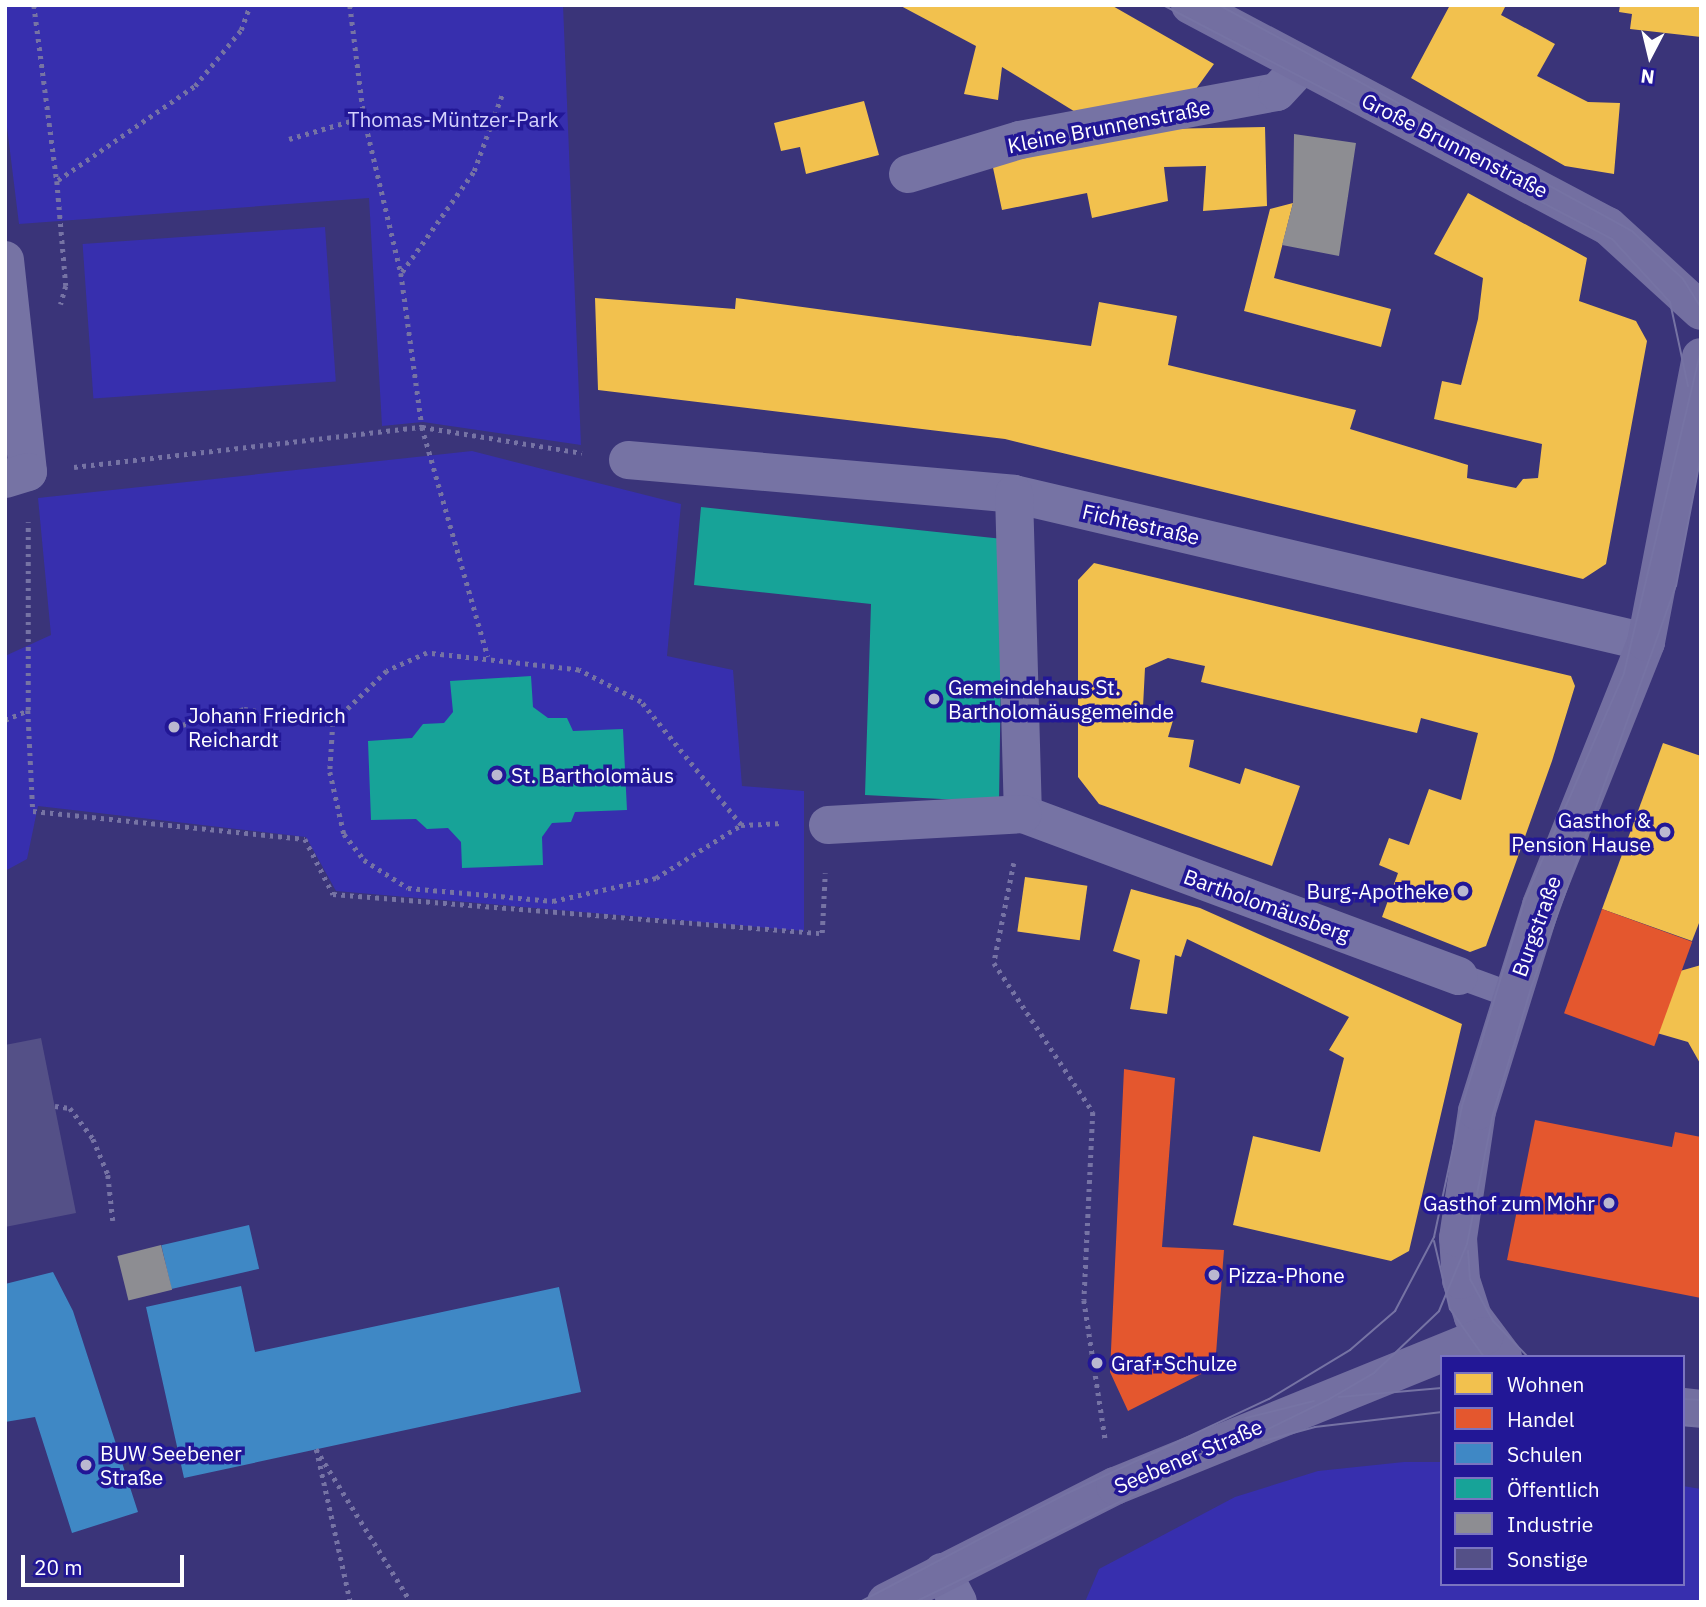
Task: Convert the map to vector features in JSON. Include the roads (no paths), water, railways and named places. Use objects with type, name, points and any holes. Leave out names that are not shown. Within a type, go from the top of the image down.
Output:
[{"type":"main road","name":"Große Brunnenstraße","points":[[1190,5],[1608,226],[1701,311]]},
{"type":"main road","name":"Burgstraße","points":[[1494,1347],[1461,1280],[1458,1238],[1477,1111],[1511,995],[1646,642],[1701,357]]},
{"type":"main road","name":"Seebener Straße","points":[[1472,1355],[1494,1347]]},
{"type":"main road","name":"Seebener Straße","points":[[886,1602],[950,1587],[1115,1486],[1440,1367]]},
{"type":"street","name":"Kleine Brunnenstraße","points":[[908,174],[1020,140],[1267,94],[1301,66]]},
{"type":"street","points":[[5,260],[17,475]]},
{"type":"street","name":"Fichtestraße","points":[[628,460],[1014,494],[1646,642]]},
{"type":"street","points":[[1014,494],[1023,814]]},
{"type":"street","name":"Bartholomäusberg","points":[[828,825],[1023,814],[1459,976]]},
{"type":"lane","name":"Bartholomäusberg","points":[[1459,976],[1511,995]]},
{"type":"tram line","points":[[1163,5],[1612,239],[1670,302],[1688,386]]},
{"type":"tram line","points":[[1219,5],[1632,231],[1683,279],[1701,308]]},
{"type":"tram line","points":[[860,1602],[1068,1493],[1269,1399],[1350,1350],[1395,1311],[1434,1237],[1462,1106],[1525,899],[1624,673],[1701,351]]},
{"type":"tram line","points":[[915,1602],[1331,1398],[1374,1373],[1439,1311],[1467,1244],[1493,1114],[1531,988],[1676,586],[1701,455]]},
{"type":"tram line","points":[[1434,1241],[1450,1309],[1483,1355]]},
{"type":"tram line","points":[[1468,1251],[1470,1279],[1493,1321],[1526,1355]]},
{"type":"tram line","points":[[1339,1397],[1440,1388]]},
{"type":"tram line","points":[[1685,1399],[1701,1400]]},
{"type":"tram line","points":[[1246,1418],[1314,1401]]},
{"type":"tram line","points":[[1263,1441],[1315,1427],[1440,1412]]},
{"type":"tram line","points":[[1685,1425],[1701,1426]]},
{"type":"place","name":"Gemeindehaus St. Bartholomäusgemeinde","points":[[934,699]]},
{"type":"place","name":"Johann Friedrich Reichardt","points":[[174,727]]},
{"type":"place","name":"St. Bartholomäus","points":[[497,775]]},
{"type":"place","name":"Gasthof & Pension Hause","points":[[1665,832]]},
{"type":"place","name":"Burg-Apotheke","points":[[1463,891]]},
{"type":"place","name":"Gasthof zum Mohr","points":[[1609,1203]]},
{"type":"place","name":"Pizza-Phone","points":[[1214,1275]]},
{"type":"place","name":"Graf+Schulze","points":[[1097,1363]]},
{"type":"place","name":"BUW Seebener Straße","points":[[86,1465]]},
{"type":"park label","name":"Thomas-Müntzer-Park","points":[[453,119]]}]
